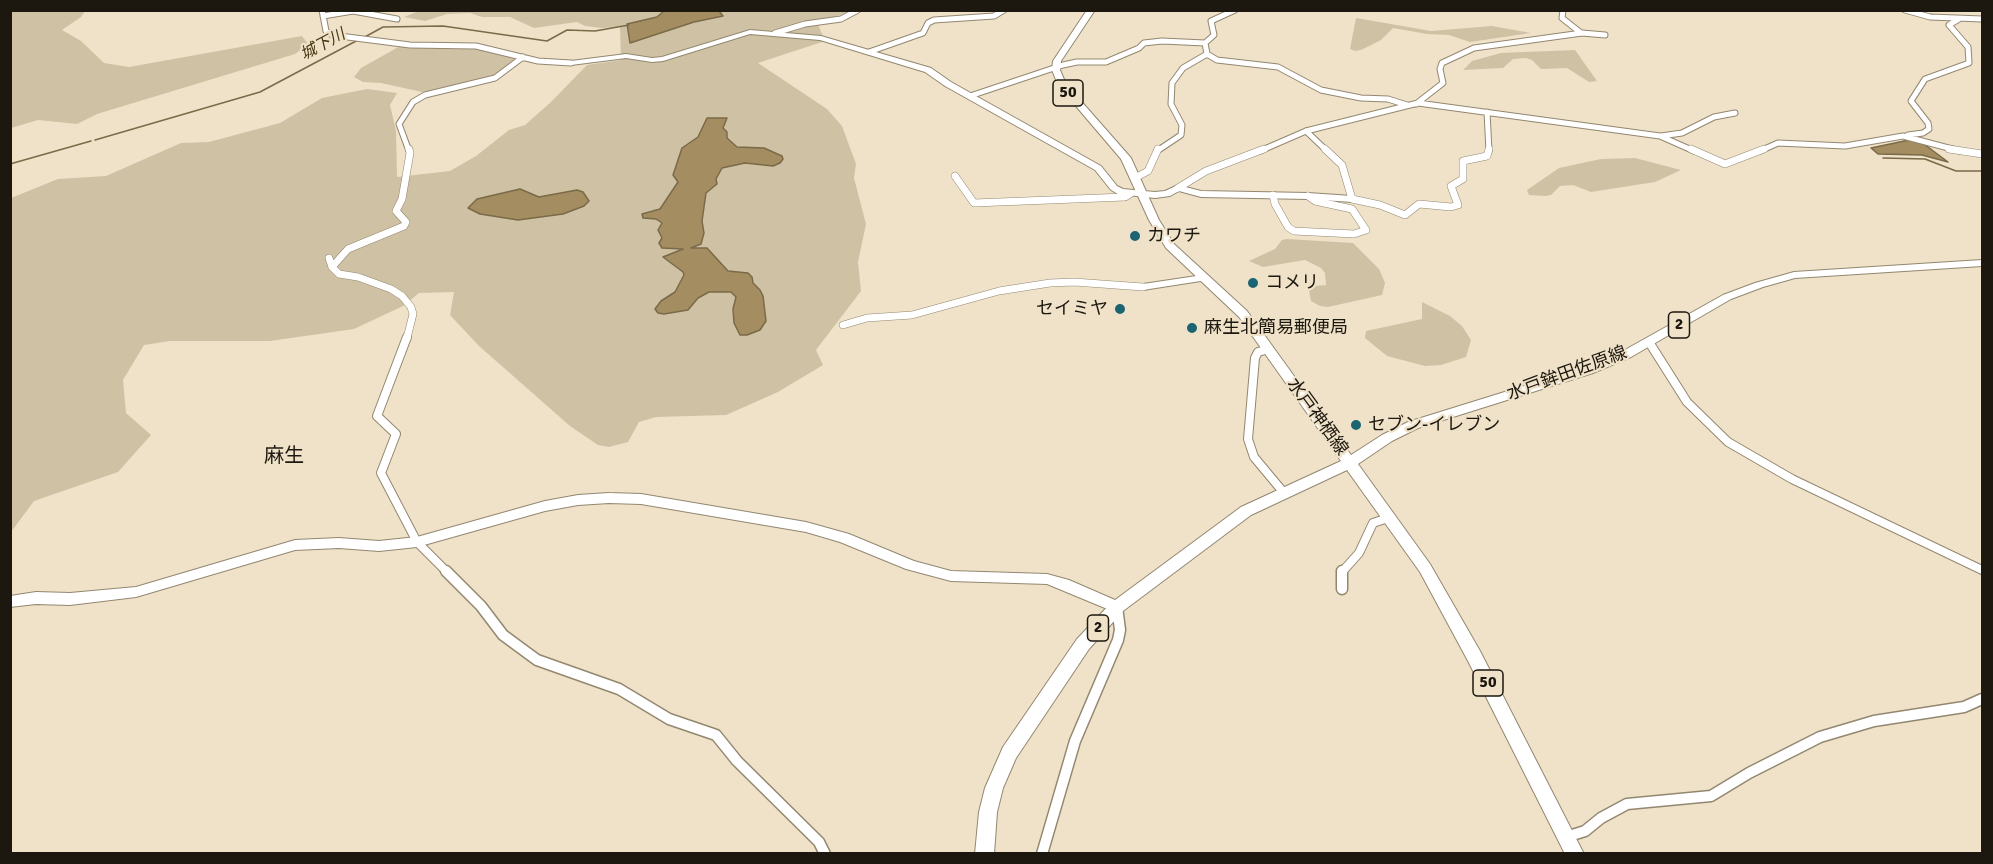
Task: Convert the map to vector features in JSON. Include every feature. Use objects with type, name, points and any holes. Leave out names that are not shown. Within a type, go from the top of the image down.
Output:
[{"type":"main road","name":"50","points":[[1057,68],[1060,55],[1091,10]]},
{"type":"main road","name":"水戸神栖線","points":[[1057,68],[1062,85],[1119,149],[1135,178],[1136,194],[1170,246],[1203,279],[1236,307],[1391,517],[1445,600],[1575,854]]},
{"type":"main road","name":"水戸鉾田佐原線","points":[[984,854],[992,796],[1009,753],[1057,679],[1083,644],[1117,607],[1246,511],[1322,478],[1350,463],[1387,438],[1413,425],[1589,370],[1628,354],[1727,297],[1759,285],[1794,275],[1983,263]]},
{"type":"street","points":[[775,33],[814,22],[841,19],[858,10]]},
{"type":"street","points":[[868,52],[923,33],[928,23],[934,20],[994,16],[1004,10]]},
{"type":"street","points":[[970,96],[1077,62],[1106,62],[1139,48],[1144,43],[1162,41],[1205,43],[1214,35],[1211,21],[1235,10]]},
{"type":"street","points":[[1563,10],[1562,18],[1582,33]]},
{"type":"street","points":[[1905,10],[1930,17],[1983,19]]},
{"type":"street","points":[[397,19],[353,11],[322,13],[328,33],[410,45],[476,46],[545,62],[571,63],[626,56],[658,60],[744,33],[775,33],[821,38],[923,68],[1098,168],[1116,189],[1136,194],[1163,195],[1206,171],[1292,139],[1306,131],[1416,104],[1660,136],[1725,164],[1778,143],[1845,146],[1923,133],[1929,129],[1928,123],[1911,101],[1925,78],[1969,63],[1968,47],[1948,25],[1959,19]]},
{"type":"street","points":[[1416,104],[1443,82],[1440,69],[1442,63],[1469,49],[1582,33],[1605,35]]},
{"type":"street","points":[[1205,43],[1207,54]]},
{"type":"street","points":[[1207,54],[1219,60],[1258,63],[1281,68],[1324,91],[1393,100],[1407,105]]},
{"type":"street","points":[[1135,178],[1148,171],[1157,150],[1181,135],[1182,125],[1171,104],[1172,83],[1183,68],[1207,54]]},
{"type":"street","points":[[523,57],[495,78],[425,95],[412,102],[399,124],[410,153],[402,200],[396,211],[406,222],[404,226],[348,249],[330,262],[339,274],[358,277],[391,289],[402,296],[411,307],[413,314],[407,337],[377,416],[396,434],[381,473],[417,542],[481,606],[503,635],[537,660],[619,689],[669,718],[716,735],[737,761],[819,842],[825,854]]},
{"type":"street","points":[[1178,188],[1201,194],[1308,196],[1352,200],[1380,205],[1405,215],[1419,204],[1455,207],[1459,203],[1451,186],[1463,179],[1463,161],[1487,156],[1489,153],[1487,112]]},
{"type":"street","points":[[1660,136],[1682,133],[1714,117],[1735,112]]},
{"type":"street","points":[[1306,131],[1341,165],[1351,190],[1352,200]]},
{"type":"street","points":[[1903,136],[1947,149],[1983,154]]},
{"type":"street","points":[[955,176],[974,203],[1125,197],[1136,194]]},
{"type":"street","points":[[1272,195],[1288,227],[1294,231],[1354,234],[1366,230],[1355,211],[1343,206],[1311,200],[1308,196]]},
{"type":"street","points":[[843,325],[867,318],[912,315],[999,291],[1050,283],[1074,282],[1143,287],[1203,279]]},
{"type":"street","points":[[1649,342],[1687,402],[1728,442],[1792,479],[1983,570]]},
{"type":"street","points":[[1269,349],[1258,352],[1255,358],[1248,440],[1254,458],[1284,494]]},
{"type":"street","points":[[10,602],[36,598],[70,599],[136,592],[295,544],[339,543],[380,546],[417,542],[545,506],[578,500],[641,499],[806,527],[844,538],[911,565],[951,576],[1047,579],[1117,607],[1120,630],[1118,640],[1075,741],[1042,854]]},
{"type":"street","points":[[1342,590],[1342,571],[1359,553],[1373,523],[1391,517]]},
{"type":"street","points":[[1566,837],[1586,831],[1601,818],[1627,804],[1711,796],[1749,772],[1820,737],[1874,721],[1964,707],[1983,699]]},
{"type":"shaded area","points":[[11,10],[85,11],[81,17],[62,30],[81,41],[104,63],[129,67],[302,36],[308,44],[295,54],[97,114],[77,124],[38,120],[11,128]]},
{"type":"shaded area","points":[[419,11],[853,11],[817,22],[825,41],[758,63],[827,109],[842,126],[856,164],[854,178],[866,224],[858,262],[861,291],[816,350],[823,365],[778,392],[726,415],[656,417],[639,422],[628,442],[609,447],[598,445],[570,426],[479,346],[450,315],[454,292],[419,293],[403,306],[354,329],[270,341],[170,341],[144,345],[123,380],[126,413],[151,435],[118,472],[34,501],[11,532],[11,198],[58,179],[106,176],[181,143],[209,142],[280,123],[322,98],[367,89],[397,93],[390,105],[396,131],[397,177],[450,171],[476,156],[509,130],[525,125],[587,65],[621,60],[620,27],[601,28],[585,26],[577,22],[534,28],[510,17],[482,17],[470,13],[447,14],[425,21],[404,17]]},
{"type":"shaded area","points":[[664,11],[719,11],[723,16],[694,22],[630,43],[627,24],[657,17]]},
{"type":"shaded area","points":[[1356,18],[1431,31],[1492,26],[1531,33],[1470,42],[1449,35],[1393,28],[1381,40],[1355,51],[1350,49]]},
{"type":"shaded area","points":[[402,45],[478,48],[512,55],[517,59],[498,74],[478,81],[422,92],[381,83],[363,82],[354,77],[361,68]]},
{"type":"shaded area","points":[[1575,50],[1597,81],[1589,82],[1567,68],[1541,69],[1532,60],[1526,58],[1513,59],[1503,68],[1463,70],[1472,61],[1501,53]]},
{"type":"shaded area","points":[[707,118],[727,118],[723,128],[727,132],[727,138],[737,147],[764,148],[782,156],[783,159],[773,166],[745,163],[722,168],[716,179],[717,184],[706,193],[702,221],[704,233],[701,244],[691,248],[707,248],[728,271],[748,273],[752,277],[753,283],[763,296],[766,321],[760,330],[747,335],[740,335],[734,323],[733,309],[736,297],[731,292],[709,292],[698,298],[688,310],[664,314],[658,313],[655,309],[661,301],[675,292],[684,275],[663,257],[683,249],[662,248],[659,243],[662,238],[658,230],[662,223],[656,219],[643,218],[642,214],[660,209],[678,182],[673,175],[682,148],[698,137]]},
{"type":"shaded area","points":[[1909,140],[1924,144],[1948,162],[1922,155],[1878,154],[1871,148]]},
{"type":"shaded area","points":[[1635,158],[1681,170],[1655,182],[1591,192],[1573,185],[1560,186],[1551,195],[1545,196],[1529,195],[1527,190],[1559,168],[1601,159]]},
{"type":"shaded area","points":[[520,189],[539,197],[577,190],[583,192],[589,201],[584,206],[563,214],[518,220],[480,214],[468,208],[477,199]]},
{"type":"shaded area","points":[[1282,240],[1353,243],[1379,269],[1385,283],[1382,295],[1328,307],[1320,306],[1311,301],[1309,290],[1315,286],[1326,285],[1325,273],[1321,268],[1305,260],[1263,267],[1249,261],[1275,249]]},
{"type":"shaded area","points":[[1422,302],[1450,316],[1462,326],[1471,340],[1466,357],[1441,365],[1425,366],[1387,356],[1365,338],[1366,331],[1422,319]]},
{"type":"waterway","name":"城下川","points":[[363,38],[383,27],[443,26],[547,41],[567,30],[595,31],[629,25]]},
{"type":"waterway","name":"城下川","points":[[95,140],[260,92],[358,40]]},
{"type":"waterway","name":"城下川","points":[[10,164],[91,141]]},
{"type":"waterway","points":[[1883,158],[1925,159],[1956,171],[1982,171]]},
{"type":"place","name":"カワチ","points":[[1135,236]]},
{"type":"place","name":"コメリ","points":[[1253,283]]},
{"type":"place","name":"セイミヤ","points":[[1120,309]]},
{"type":"place","name":"麻生北簡易郵便局","points":[[1192,328]]},
{"type":"place","name":"セブン-イレブン","points":[[1356,425]]},
{"type":"district","name":"麻生","points":[[284,457]]}]
